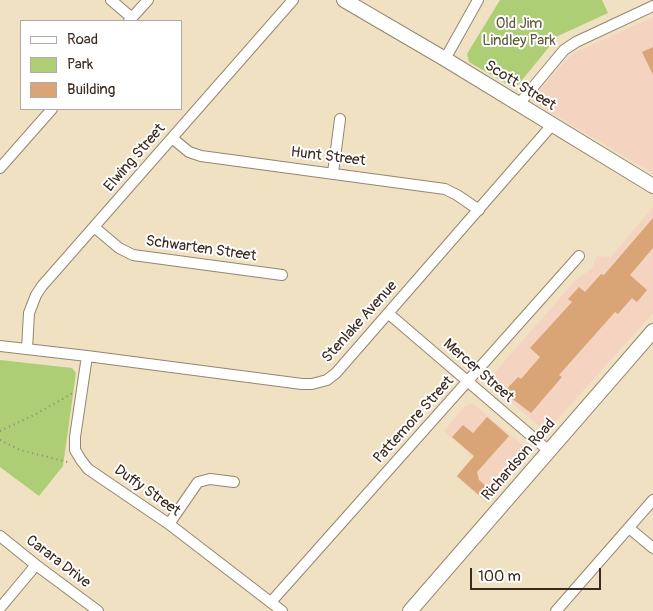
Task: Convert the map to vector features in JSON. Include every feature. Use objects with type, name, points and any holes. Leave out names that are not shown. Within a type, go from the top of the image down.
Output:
[{"type":"main road","name":"Scott Street","points":[[351,2],[653,186]]},
{"type":"main road","name":"Richardson Road","points":[[410,611],[653,330]]},
{"type":"street","points":[[111,0],[131,20],[148,0]]},
{"type":"street","name":"Elwing Street","points":[[28,349],[29,313],[36,295],[42,286],[293,0]]},
{"type":"street","points":[[445,59],[478,0]]},
{"type":"street","points":[[519,104],[564,50],[576,42],[653,6]]},
{"type":"street","points":[[0,168],[51,110]]},
{"type":"street","points":[[333,173],[340,119]]},
{"type":"street","name":"Stenlake Avenue","points":[[0,346],[302,384],[312,384],[327,380],[336,373],[389,314],[552,126]]},
{"type":"street","name":"Hunt Street","points":[[172,138],[189,152],[201,156],[446,189],[479,210]]},
{"type":"street","name":"Schwarten Street","points":[[94,227],[119,248],[133,255],[282,275]]},
{"type":"street","name":"Pattemore Street","points":[[271,602],[468,383],[579,256]]},
{"type":"street","name":"Mercer Street","points":[[389,314],[549,451]]},
{"type":"street","points":[[81,460],[75,450],[75,437],[87,356]]},
{"type":"street","name":"Duffy Street","points":[[81,460],[88,469],[169,524],[282,611]]},
{"type":"street","points":[[169,524],[198,482],[210,479],[234,482]]},
{"type":"street","points":[[556,611],[653,500]]},
{"type":"street","points":[[629,528],[653,548]]},
{"type":"street","name":"Carara Drive","points":[[0,536],[98,611]]},
{"type":"street","points":[[0,608],[36,565]]},
{"type":"path","points":[[0,431],[36,414],[82,388]]},
{"type":"path","points":[[0,440],[20,450],[71,463],[81,460]]},
{"type":"shaded area","points":[[653,17],[653,173],[530,100],[572,54]]},
{"type":"shaded area","points":[[653,207],[653,313],[546,432],[487,381],[575,281],[592,268],[597,256],[611,257]]},
{"type":"shaded area","points":[[473,404],[530,451],[486,502],[456,477],[473,457],[444,431],[466,405]]},
{"type":"green space","name":"Old Jim Lindley Park","points":[[500,0],[602,0],[608,13],[558,36],[518,85],[510,86],[469,62],[467,54]]},
{"type":"green space","points":[[0,360],[72,368],[76,373],[63,466],[39,496],[0,467]]},
{"type":"building","points":[[653,47],[653,75],[642,52]]},
{"type":"building","points":[[653,218],[653,248],[630,275],[647,290],[637,302],[632,298],[618,314],[615,312],[559,375],[562,377],[531,413],[510,397],[509,399],[502,394],[518,377],[521,379],[540,357],[530,348],[572,302],[568,299],[579,287],[585,292],[601,274],[604,275]]},
{"type":"building","points":[[487,417],[509,436],[477,472],[479,480],[486,486],[486,492],[481,497],[457,476],[474,456],[452,437],[463,425],[473,433]]}]
